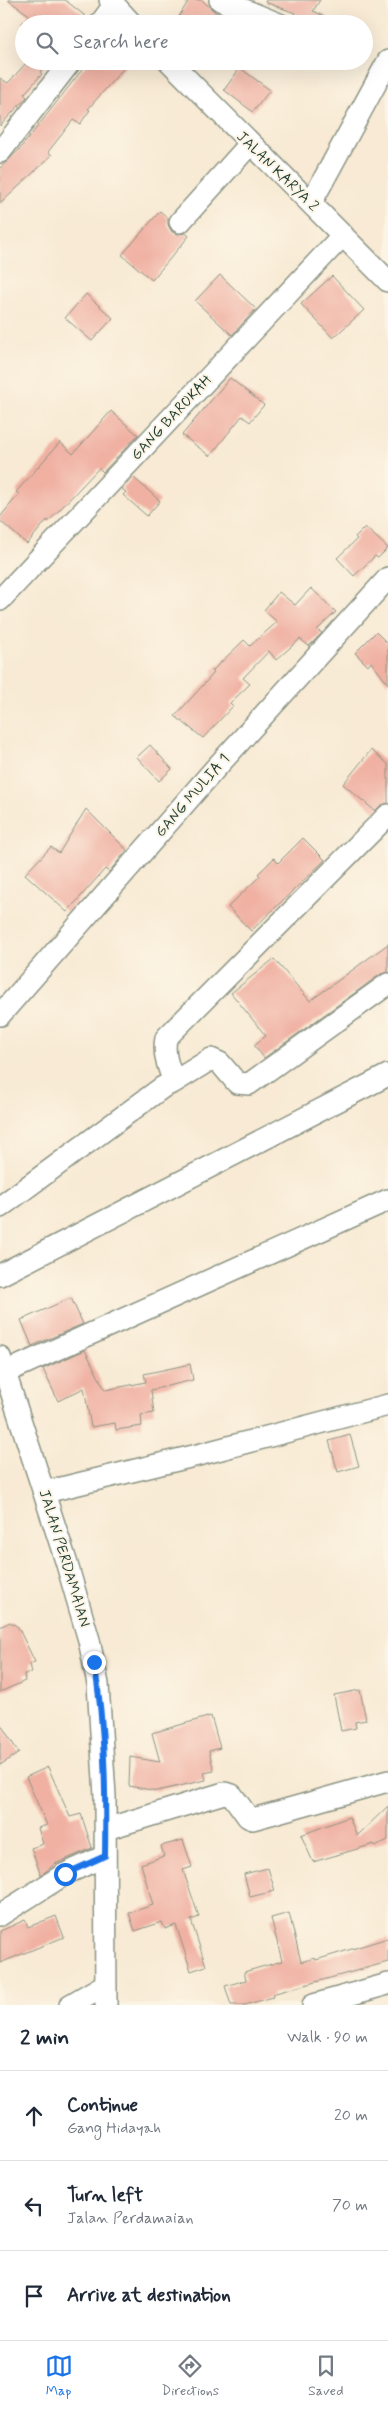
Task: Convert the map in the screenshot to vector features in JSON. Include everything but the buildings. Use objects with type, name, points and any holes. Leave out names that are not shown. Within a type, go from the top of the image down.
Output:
[{"type":"street","points":[[220,0],[257,15]]},
{"type":"street","points":[[105,15],[112,3],[123,15]]},
{"type":"street","points":[[311,202],[388,61]]},
{"type":"street","points":[[0,152],[64,70]]},
{"type":"street","name":"JALAN KARYA 2","points":[[178,70],[388,281]]},
{"type":"street","points":[[180,222],[250,144]]},
{"type":"street","name":"GANG BAROKAH","points":[[0,600],[343,235]]},
{"type":"street","name":"GANG MULIA 1","points":[[0,1015],[214,770],[388,578]]},
{"type":"street","points":[[174,1082],[166,1061],[164,1047],[166,1038],[388,815]]},
{"type":"street","points":[[0,1207],[163,1087],[211,1058],[220,1062],[237,1083],[249,1084],[388,984]]},
{"type":"street","points":[[0,1275],[388,1075]]},
{"type":"street","points":[[3,1364],[388,1200]]},
{"type":"street","name":"JALAN PERDAMAIAN","points":[[3,1364],[45,1492],[89,1640],[96,1677],[104,1768],[106,1829],[106,2005]]},
{"type":"street","points":[[45,1492],[202,1454],[388,1405]]},
{"type":"street","points":[[106,1829],[224,1793],[232,1795],[248,1817],[253,1819],[388,1781]]},
{"type":"street","points":[[0,1914],[65,1874],[105,1856]]},
{"type":"street","points":[[70,2005],[106,1984]]},
{"type":"street","points":[[314,2005],[388,1984]]},
{"type":"route","points":[[65,1874],[105,1856],[105,1796],[98,1684],[94,1662]]}]
